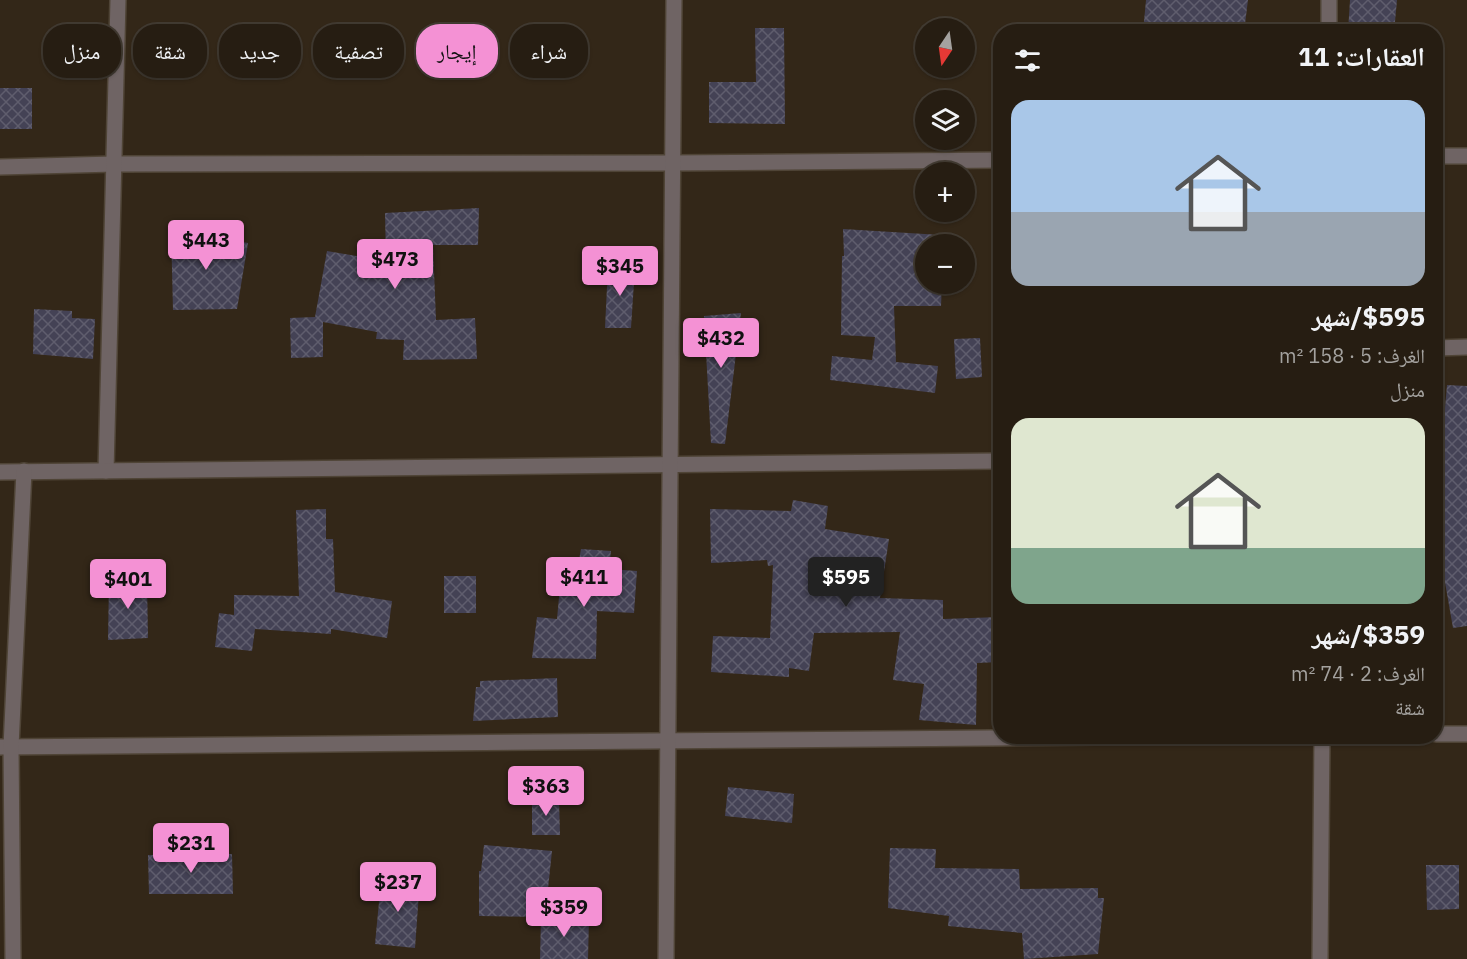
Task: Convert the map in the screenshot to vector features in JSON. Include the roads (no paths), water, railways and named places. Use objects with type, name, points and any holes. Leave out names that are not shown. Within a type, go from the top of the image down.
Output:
[{"type":"street","points":[[106,471],[118,0]]},
{"type":"street","points":[[666,959],[674,0]]},
{"type":"street","points":[[1329,0],[1329,24]]},
{"type":"street","points":[[1443,156],[1467,156]]},
{"type":"street","points":[[0,167],[114,164],[672,163],[993,159]]},
{"type":"street","points":[[1443,348],[1467,347]]},
{"type":"street","points":[[0,472],[993,461]]},
{"type":"street","points":[[13,959],[6,747],[24,471]]},
{"type":"street","points":[[1443,734],[1467,734]]},
{"type":"street","points":[[6,747],[993,738]]},
{"type":"street","points":[[1320,959],[1322,744]]}]
